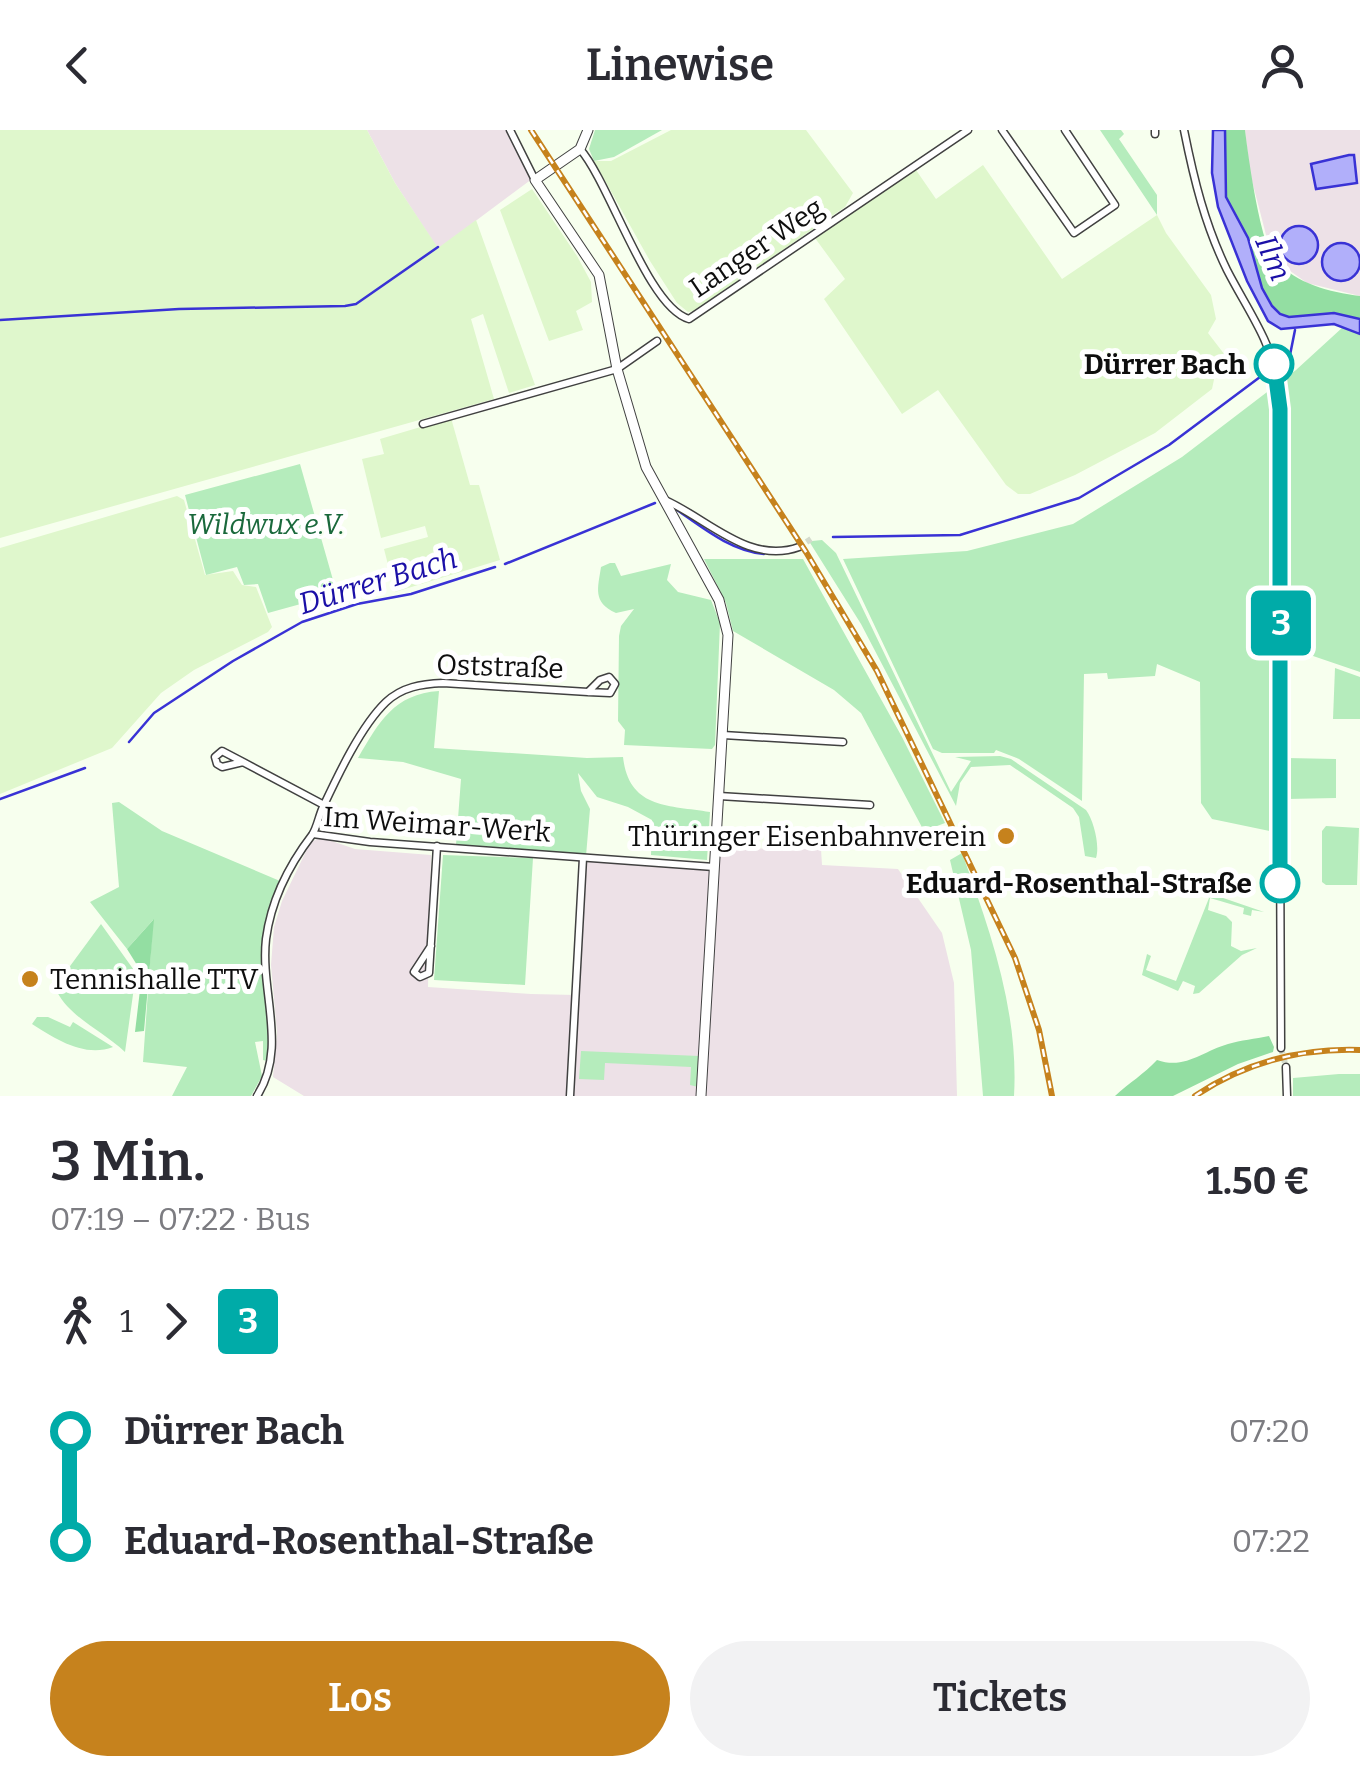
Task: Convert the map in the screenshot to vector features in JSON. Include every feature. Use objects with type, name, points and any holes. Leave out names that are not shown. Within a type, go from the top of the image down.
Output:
[{"type":"street","points":[[510,130],[536,180],[599,275],[617,369],[641,454],[719,600],[728,635],[701,1096]]},
{"type":"street","points":[[536,180],[580,149],[588,130]]},
{"type":"street","name":"Langer Weg","points":[[580,149],[650,277],[677,314],[688,318],[968,130]]},
{"type":"street","points":[[1002,130],[1074,233],[1115,205],[1065,130]]},
{"type":"street","points":[[1184,130],[1205,220],[1229,274],[1261,327],[1276,372],[1280,409],[1282,1048]]},
{"type":"street","points":[[424,424],[617,369],[657,342]]},
{"type":"street","points":[[664,500],[751,547],[782,553],[800,547]]},
{"type":"street","name":"Oststraße","points":[[314,834],[324,805],[371,720],[385,703],[405,689],[442,684],[588,692]]},
{"type":"street","points":[[723,735],[844,742]]},
{"type":"street","points":[[243,762],[324,805]]},
{"type":"street","points":[[719,796],[870,805]]},
{"type":"street","name":"Im Weimar-Werk","points":[[256,1096],[272,1057],[266,965],[270,918],[280,888],[306,840],[314,834],[370,842],[714,867]]},
{"type":"street","points":[[431,946],[437,846]]},
{"type":"street","points":[[570,1096],[583,858]]},
{"type":"street","points":[[1286,1067],[1287,1096]]},
{"type":"shaded area","points":[[367,130],[512,130],[536,176],[438,249],[395,183]]},
{"type":"shaded area","points":[[1245,130],[1360,130],[1360,296],[1307,283],[1272,258],[1250,173]]},
{"type":"shaded area","points":[[320,837],[355,849],[431,855],[428,987],[531,994],[576,995],[583,858],[713,867],[720,848],[821,849],[822,865],[898,869],[942,933],[954,983],[957,1096],[304,1096],[273,1077],[277,1033],[271,965],[274,927],[282,901],[310,843]]},
{"type":"green space","points":[[0,130],[367,130],[395,183],[438,248],[476,220],[535,385],[509,393],[483,314],[471,319],[494,399],[0,538]]},
{"type":"green space","points":[[595,130],[662,130],[614,157],[594,161],[589,149]]},
{"type":"green space","points":[[671,130],[806,130],[853,193],[845,207],[688,312],[677,303],[650,261],[594,161],[611,161]]},
{"type":"green space","points":[[1100,130],[1121,130],[1124,134],[1119,139],[1157,195],[1157,215]]},
{"type":"green space","points":[[1225,130],[1245,130],[1260,218],[1275,260],[1314,286],[1360,296],[1360,319],[1334,313],[1289,317],[1272,307],[1262,288],[1248,238],[1226,197]]},
{"type":"green space","points":[[983,165],[1062,279],[1157,215],[1211,295],[1216,319],[1208,333],[1228,359],[1216,370],[1212,389],[1155,433],[1030,494],[1018,494],[1006,485],[938,390],[902,414],[824,299],[845,279],[815,238],[916,170],[936,199]]},
{"type":"green space","points":[[532,189],[591,282],[592,302],[576,311],[583,330],[549,341],[500,210]]},
{"type":"green space","points":[[1343,327],[1360,334],[1360,672],[1272,642],[1274,832],[1212,819],[1201,803],[1200,682],[1157,664],[1155,676],[1108,679],[1107,673],[1084,674],[1082,801],[1019,759],[996,750],[942,753],[933,749],[843,559],[967,551],[1073,524],[1182,457],[1296,370]]},
{"type":"green space","points":[[451,418],[470,485],[479,485],[500,560],[395,592],[384,549],[428,537],[425,526],[381,538],[362,459],[384,454],[380,439]]},
{"type":"green space","name":"Wildwux e.V.","points":[[300,464],[337,594],[268,613],[258,584],[244,585],[237,567],[206,575],[185,495]]},
{"type":"green space","points":[[177,496],[184,500],[205,575],[233,571],[242,585],[256,587],[272,627],[161,693],[112,748],[0,794],[0,548]]},
{"type":"green space","points":[[807,538],[822,540],[836,553],[951,792],[971,761],[955,757],[1011,759],[1086,810],[1096,834],[1096,858],[1085,856],[1079,817],[1073,808],[1010,765],[971,767],[960,783],[956,806],[861,624]]},
{"type":"green space","points":[[704,559],[803,559],[945,823],[924,831],[861,713],[834,690],[733,631],[726,603]]},
{"type":"green space","points":[[615,563],[621,576],[671,564],[667,580],[678,592],[711,600],[720,623],[712,749],[624,745],[625,730],[618,721],[619,636],[621,626],[634,609],[616,613],[600,599],[601,567]]},
{"type":"green space","points":[[1335,668],[1360,677],[1360,719],[1333,719]]},
{"type":"green space","points":[[439,691],[434,748],[623,757],[633,787],[642,795],[666,805],[710,812],[707,860],[651,855],[652,820],[597,797],[578,773],[590,809],[586,856],[456,845],[461,779],[403,762],[358,758],[389,712],[410,698]]},
{"type":"green space","points":[[1287,758],[1336,759],[1336,798],[1287,799]]},
{"type":"green space","points":[[119,802],[162,831],[280,881],[271,906],[264,951],[267,1061],[263,1060],[263,1041],[255,1042],[262,1076],[251,1096],[172,1096],[187,1067],[143,1062],[153,920],[127,949],[90,902],[119,887],[112,803]]},
{"type":"green space","points":[[1326,826],[1359,828],[1357,885],[1322,882],[1322,831]]},
{"type":"green space","points":[[962,853],[992,942],[1007,1003],[1014,1096],[983,1096],[971,950],[950,860]]},
{"type":"green space","points":[[443,855],[533,858],[525,985],[434,980]]},
{"type":"green space","points":[[1165,878],[1264,912],[1252,910],[1251,916],[1243,914],[1244,908],[1210,898],[1208,910],[1232,922],[1231,946],[1241,951],[1257,948],[1242,955],[1199,993],[1193,994],[1195,986],[1183,981],[1178,991],[1142,975],[1147,954],[1151,956],[1146,970],[1176,981],[1209,898]]},
{"type":"green space","points":[[154,919],[144,1031],[135,1032],[142,973],[127,949]]},
{"type":"green space","points":[[101,924],[136,973],[125,1052],[79,1017],[57,992],[62,977]]},
{"type":"green space","points":[[37,1017],[48,1017],[70,1027],[73,1022],[113,1047],[81,1049],[32,1024]]},
{"type":"green space","points":[[1269,1036],[1273,1052],[1238,1064],[1173,1096],[1115,1096],[1157,1060],[1176,1063],[1228,1044]]},
{"type":"green space","points":[[581,1051],[699,1056],[698,1087],[690,1085],[691,1067],[605,1063],[604,1080],[579,1079]]},
{"type":"green space","points":[[1360,1074],[1360,1096],[1293,1096],[1293,1078]]},
{"type":"water","points":[[1213,130],[1225,130],[1226,197],[1248,238],[1262,288],[1272,306],[1289,317],[1334,313],[1360,319],[1360,334],[1334,324],[1281,329],[1268,321],[1247,281],[1218,207],[1212,173]]},
{"type":"water","points":[[1354,155],[1357,183],[1316,189],[1311,164]]},
{"type":"water","points":[[1299,226],[1313,231],[1318,245],[1313,259],[1299,264],[1285,259],[1280,245],[1285,231]]},
{"type":"water","points":[[1341,243],[1354,249],[1360,262],[1354,275],[1341,281],[1328,275],[1322,262],[1328,249]]},
{"type":"waterway","points":[[0,320],[179,309],[345,306],[356,304],[438,247]]},
{"type":"waterway","name":"Dürrer Bach","points":[[1282,361],[1290,355],[1295,330]]},
{"type":"waterway","name":"Dürrer Bach","points":[[833,537],[960,535],[1079,498],[1169,445],[1260,377]]},
{"type":"waterway","name":"Dürrer Bach","points":[[505,564],[655,503]]},
{"type":"waterway","name":"Dürrer Bach","points":[[677,510],[729,544],[764,554]]},
{"type":"waterway","name":"Dürrer Bach","points":[[129,742],[154,713],[302,622],[495,567]]},
{"type":"waterway","name":"Dürrer Bach","points":[[0,799],[85,768]]},
{"type":"tunnel","points":[[799,547],[811,539]]},
{"type":"tunnel","points":[[1281,1048],[1286,1067]]},
{"type":"railway","points":[[531,130],[806,552],[877,671],[1015,958],[1039,1030],[1052,1096]]},
{"type":"railway","points":[[1195,1096],[1233,1075],[1274,1060],[1316,1052],[1360,1050]]},
{"type":"bus line","name":"3","points":[[1274,364],[1280,409],[1280,883]]},
{"type":"place","name":"Dürrer Bach","points":[[1274,364]]},
{"type":"place","name":"Thüringer Eisenbahnverein","points":[[1006,836]]},
{"type":"place","name":"Eduard-Rosenthal-Straße","points":[[1280,883]]},
{"type":"place","name":"Tennishalle TTV","points":[[30,979]]},
{"type":"water label","name":"Ilm","points":[[1273,258]]}]
